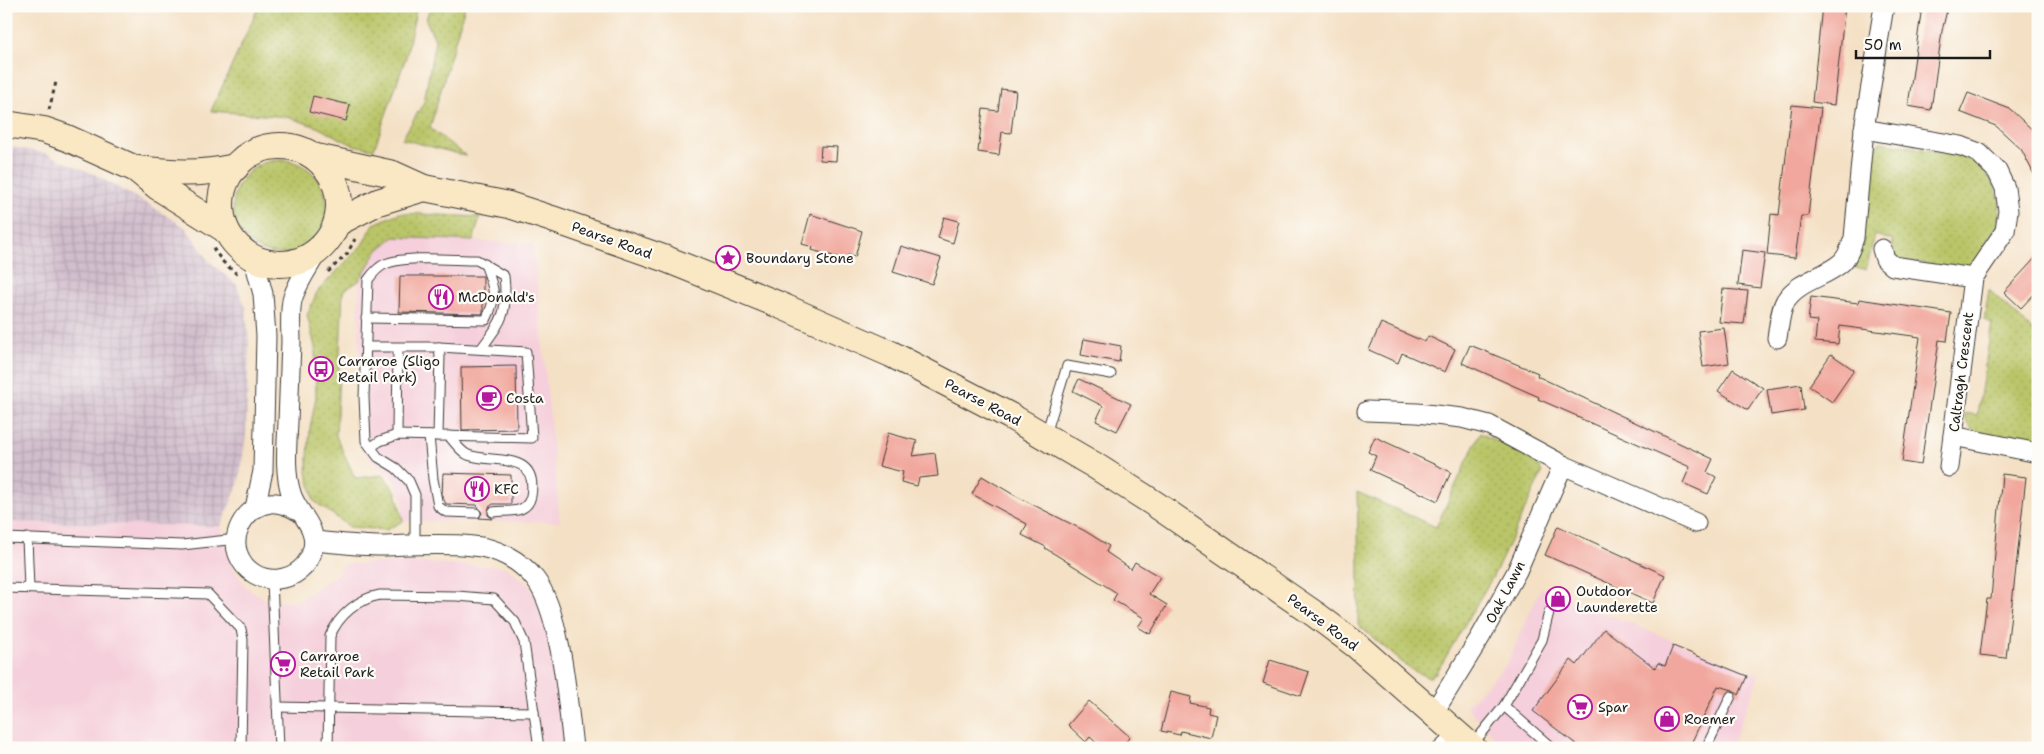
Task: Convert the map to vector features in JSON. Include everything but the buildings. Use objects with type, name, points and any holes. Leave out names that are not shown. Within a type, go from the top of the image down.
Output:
[{"type":"main road","points":[[6,124],[44,130],[136,169],[158,187],[226,230]]},
{"type":"main road","points":[[279,145],[301,148],[316,157],[324,166],[336,189],[339,209],[347,229],[329,240],[319,265],[296,263],[275,265],[254,260],[238,247],[226,230],[222,216],[224,187],[236,167],[245,156],[252,152],[264,147],[279,145]]},
{"type":"main road","name":"Pearse Road","points":[[316,157],[393,174],[424,188],[509,205],[666,259],[891,354],[1046,437],[1155,504],[1316,615],[1356,645],[1434,712],[1459,743]]},
{"type":"main road","points":[[136,169],[184,174],[236,167]]},
{"type":"main road","name":"Pearse Road","points":[[347,229],[378,202],[424,188]]},
{"type":"street","points":[[1777,338],[1786,299],[1799,288],[1841,263],[1848,255],[1854,238],[1864,130],[1884,6]]},
{"type":"street","name":"Caltragh Crescent","points":[[1864,130],[1961,146],[1979,153],[1997,171],[2005,188],[2008,211],[2005,231],[1973,278],[1949,467]]},
{"type":"street","points":[[1882,249],[1885,259],[1892,266],[1973,278]]},
{"type":"street","points":[[254,260],[263,294],[266,336],[262,471],[256,508]]},
{"type":"street","points":[[298,511],[291,493],[287,454],[292,298],[319,265]]},
{"type":"street","points":[[1367,411],[1462,418],[1489,425],[1563,465],[1696,523]]},
{"type":"street","points":[[1953,436],[2038,453]]},
{"type":"street","name":"Oak Lawn","points":[[1434,712],[1518,571],[1563,465]]},
{"type":"street","points":[[270,503],[285,504],[298,511],[306,519],[314,541],[308,562],[295,575],[284,580],[258,577],[248,570],[238,554],[236,539],[244,518],[256,508],[270,503]]},
{"type":"street","points":[[314,541],[380,546],[415,544],[474,546],[500,552],[520,563],[536,580],[552,617],[564,676],[573,748]]},
{"type":"lane","points":[[415,544],[415,495],[409,480],[396,468],[378,457],[366,441],[364,429],[368,280],[383,264],[398,260],[477,260],[485,264],[504,276],[506,300],[500,324],[481,349]]},
{"type":"lane","points":[[366,318],[486,320],[494,305],[494,288],[485,264]]},
{"type":"lane","points":[[366,348],[439,347],[526,352],[532,438],[397,436],[380,440],[371,447]]},
{"type":"lane","points":[[439,347],[433,479],[438,506],[446,512],[476,513]]},
{"type":"lane","points":[[397,436],[398,348]]},
{"type":"lane","points":[[1046,437],[1067,366],[1111,374]]},
{"type":"lane","points":[[448,436],[467,455],[506,460],[520,464],[528,472],[531,496],[526,507],[521,511],[493,512]]},
{"type":"lane","points":[[6,538],[182,545],[236,539]]},
{"type":"lane","points":[[27,538],[28,588]]},
{"type":"lane","points":[[272,580],[279,748]]},
{"type":"lane","points":[[6,588],[208,594],[241,629],[243,640],[241,748]]},
{"type":"lane","points":[[328,748],[330,636],[334,626],[353,606],[368,597],[380,595],[458,596],[494,599],[515,622],[524,642],[539,748]]},
{"type":"lane","points":[[1459,743],[1504,706],[1542,640],[1549,612]]},
{"type":"lane","points":[[1706,748],[1731,696]]},
{"type":"lane","points":[[1504,706],[1552,748]]},
{"type":"lane","points":[[277,707],[534,712]]},
{"type":"path","points":[[44,130],[56,82]]},
{"type":"path","points":[[319,265],[347,254],[347,229]]},
{"type":"shaded area","points":[[6,146],[45,153],[96,175],[151,206],[186,228],[210,262],[237,285],[246,308],[249,342],[246,435],[239,482],[221,526],[6,522]]},
{"type":"shaded area","points":[[394,237],[533,244],[560,522],[403,521],[403,499],[394,480],[378,467],[358,445],[359,281],[377,251]]},
{"type":"shaded area","name":"Carraroe Retail Park","points":[[6,522],[221,526],[234,569],[246,587],[270,602],[299,600],[335,576],[345,564],[411,562],[505,567],[527,583],[552,620],[571,748],[6,748]]},
{"type":"shaded area","points":[[1541,588],[1759,675],[1731,748],[1504,748],[1466,706],[1506,665]]},
{"type":"green space","points":[[259,6],[417,6],[406,57],[374,149],[353,145],[317,127],[288,117],[211,111]]},
{"type":"green space","points":[[430,6],[465,6],[430,128],[466,156],[402,139],[424,102],[435,40],[426,20]]},
{"type":"green space","points":[[1881,142],[1959,155],[1976,163],[1992,180],[2000,201],[1998,227],[1975,264],[1956,268],[1903,261],[1894,256],[1892,240],[1875,235],[1866,269],[1855,268],[1870,158],[1872,149]]},
{"type":"green space","points":[[280,160],[298,164],[313,174],[323,189],[327,207],[323,225],[313,240],[298,250],[280,254],[262,250],[247,240],[237,225],[233,207],[237,189],[247,174],[262,164]]},
{"type":"green space","points":[[399,213],[480,217],[473,241],[394,237],[377,251],[359,281],[343,291],[336,436],[355,478],[383,475],[396,492],[403,521],[386,530],[350,527],[314,501],[307,472],[310,428],[316,397],[315,347],[307,315],[317,292],[362,245],[374,224]]},
{"type":"green space","points":[[1989,290],[2038,335],[2038,447],[1974,432],[1965,419],[1965,413],[1977,415],[1992,323],[1984,320]]},
{"type":"green space","points":[[1480,433],[1537,461],[1542,473],[1496,571],[1437,672],[1429,678],[1410,669],[1358,625],[1357,492],[1436,527]]},
{"type":"place","name":"Boundary Stone","points":[[728,258]]},
{"type":"place","name":"McDonald's","points":[[441,297]]},
{"type":"place","name":"Carraroe (Sligo Retail Park)","points":[[321,369]]},
{"type":"place","name":"Costa","points":[[489,398]]},
{"type":"place","name":"KFC","points":[[477,489]]},
{"type":"place","name":"Outdoor Launderette","points":[[1558,599]]},
{"type":"place","name":"Carraroe Retail Park","points":[[283,664]]},
{"type":"place","name":"Spar","points":[[1580,707]]},
{"type":"place","name":"Roemer","points":[[1667,719]]}]
